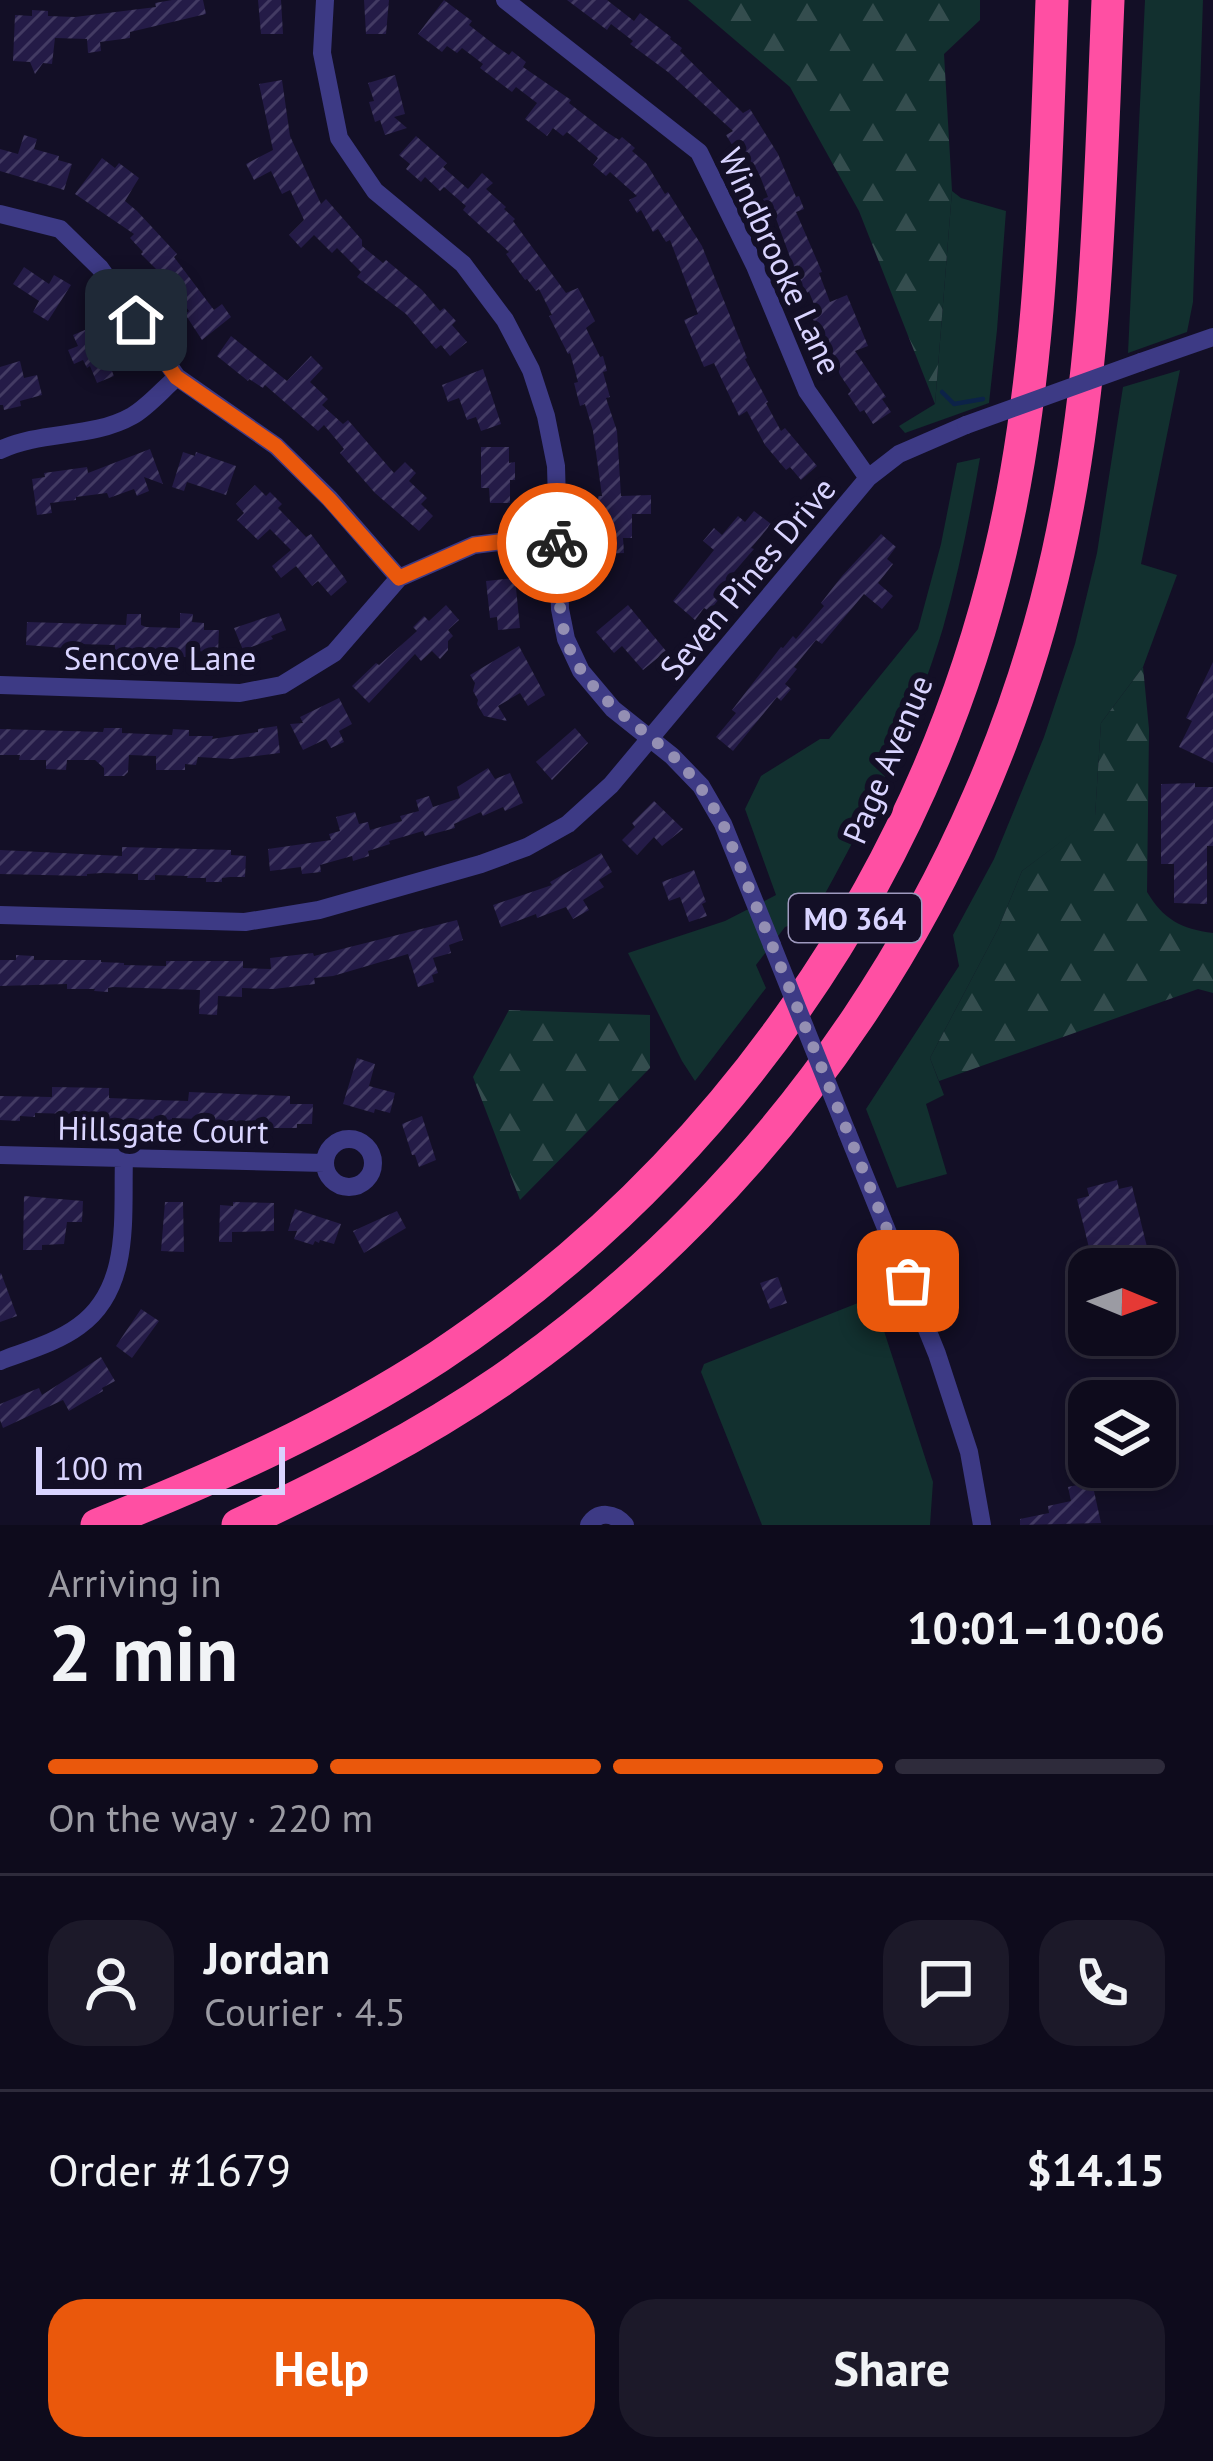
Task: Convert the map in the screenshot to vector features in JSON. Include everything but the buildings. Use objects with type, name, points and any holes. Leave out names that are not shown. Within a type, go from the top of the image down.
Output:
[{"type":"highway","name":"Page Avenue","points":[[97,1525],[330,1420],[435,1359],[532,1289],[625,1208],[711,1119],[779,1035],[829,961],[877,880],[930,767],[969,664],[1001,550],[1023,434],[1034,335],[1052,0]]},
{"type":"highway","name":"MO 364","points":[[238,1525],[344,1474],[452,1413],[550,1344],[649,1263],[778,1126],[849,1033],[915,926],[995,758],[1058,554],[1088,362],[1108,0]]},
{"type":"street","points":[[325,0],[322,53],[339,138],[375,191],[463,264],[505,320],[531,370],[556,466],[560,609],[566,639],[581,671],[614,710],[701,786],[723,824],[937,1354],[969,1452],[982,1525]]},
{"type":"street","name":"Windbrooke Lane","points":[[506,0],[699,152],[755,266],[807,391],[868,478]]},
{"type":"street","points":[[0,214],[60,230],[100,268],[176,377],[276,446],[399,578]]},
{"type":"street","name":"Seven Pines Drive","points":[[0,915],[245,922],[389,892],[527,847],[568,824],[611,785],[868,478],[899,454],[966,425],[1213,337]]},
{"type":"street","points":[[0,450],[20,440],[98,430],[134,415],[176,377]]},
{"type":"street","name":"Sencove Lane","points":[[0,685],[240,693],[282,685],[334,652],[399,578],[474,545],[557,535]]},
{"type":"street","name":"Hillsgate Court","points":[[0,1155],[326,1163]]},
{"type":"street","points":[[0,1361],[82,1324],[108,1293],[122,1254],[124,1158]]},
{"type":"street","points":[[589,1525],[608,1514],[625,1525]]},
{"type":"green space","points":[[688,0],[980,0],[980,20],[944,54],[952,191],[935,404],[859,211],[790,87]]},
{"type":"green space","points":[[1145,0],[1203,0],[1193,302],[1187,332],[1128,353]]},
{"type":"green space","points":[[952,191],[1006,211],[989,403],[905,433],[899,426],[935,404]]},
{"type":"green space","points":[[1180,370],[1141,564],[1177,575],[1143,667],[1101,723],[1095,817],[1022,871],[998,929],[930,1058],[944,1095],[926,1104],[947,1174],[897,1188],[866,1109],[959,966],[953,935],[994,859],[1044,737],[1075,644],[1097,553],[1123,387]]},
{"type":"green space","points":[[980,458],[943,628],[897,750],[797,944],[785,927],[756,965],[766,988],[695,1081],[628,953],[725,921],[776,895],[745,809],[761,776],[820,739],[829,739],[918,629],[957,463]]},
{"type":"green space","points":[[1143,667],[1149,729],[1147,892],[1174,921],[1213,933],[1213,993],[1198,989],[939,1081],[930,1058],[998,929],[1022,871],[1095,816],[1101,723]]},
{"type":"green space","points":[[509,1010],[650,1015],[650,1068],[520,1200],[473,1077]]},
{"type":"green space","points":[[873,1297],[933,1482],[930,1525],[762,1525],[701,1372],[704,1364]]},
{"type":"waterway","points":[[942,392],[954,404],[983,399]]},
{"type":"way so far","points":[[557,543],[560,609],[566,639],[581,671],[614,710],[701,786],[723,824],[908,1281]]},
{"type":"route","points":[[136,320],[176,377],[276,446],[399,578],[474,545],[557,535],[557,543]]}]
